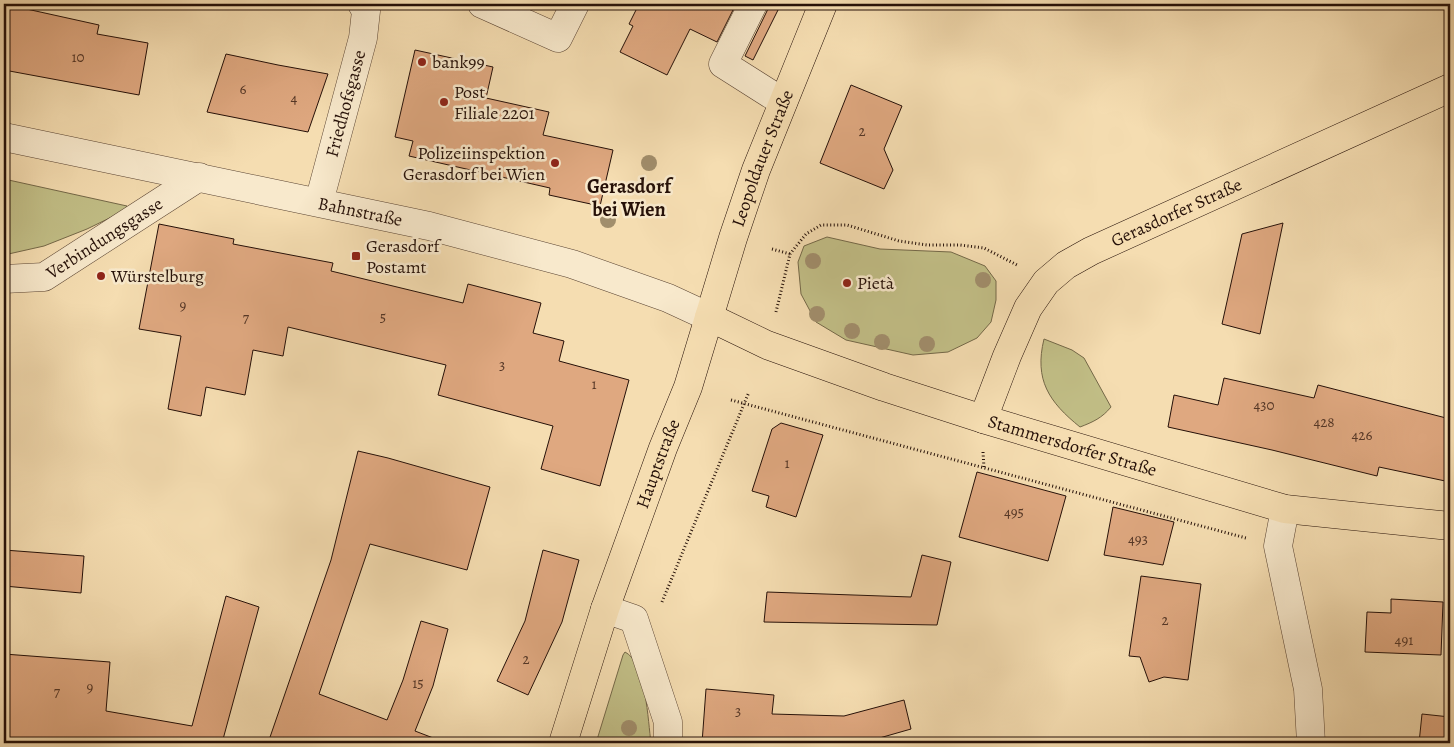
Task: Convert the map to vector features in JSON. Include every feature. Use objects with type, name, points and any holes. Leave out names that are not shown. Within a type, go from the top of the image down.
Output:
[{"type":"main road","name":"Leopoldauer Straße","points":[[708,317],[756,170],[824,4]]},
{"type":"main road","name":"Gerasdorfer Straße","points":[[983,418],[1028,308],[1046,282],[1066,265],[1091,250],[1450,88]]},
{"type":"main road","name":"Stammersdorfer Straße","points":[[708,317],[767,345],[884,387],[1285,509],[1450,526]]},
{"type":"main road","name":"Hauptstraße","points":[[563,743],[605,608],[663,448],[688,387],[708,317]]},
{"type":"street","name":"Friedhofsgasse","points":[[319,202],[363,38],[366,11],[362,4]]},
{"type":"street","points":[[482,4],[558,38],[575,4]]},
{"type":"street","points":[[753,4],[724,64],[783,102]]},
{"type":"street","name":"Bahnstraße","points":[[4,137],[429,226],[572,264],[668,298],[708,317]]},
{"type":"street","name":"Verbindungsgasse","points":[[4,279],[44,277],[199,177]]},
{"type":"street","points":[[1285,509],[1278,546],[1308,689],[1311,743]]},
{"type":"street","points":[[605,608],[634,619],[668,722],[668,743]]},
{"type":"path","points":[[776,313],[790,254],[806,234],[821,225],[847,225],[898,241],[927,245],[960,245],[984,248],[1046,282]]},
{"type":"path","points":[[772,249],[790,254]]},
{"type":"path","points":[[643,647],[749,392]]},
{"type":"path","points":[[731,400],[1278,546]]},
{"type":"shaded area","points":[[4,179],[127,206],[126,210],[87,229],[44,246],[4,255]]},
{"type":"shaded area","points":[[827,237],[880,249],[951,252],[985,266],[996,281],[996,300],[991,322],[977,338],[948,352],[913,355],[846,340],[816,322],[801,294],[798,262],[804,246]]},
{"type":"shaded area","points":[[1044,339],[1072,350],[1084,358],[1111,407],[1101,417],[1080,427],[1052,399],[1043,378],[1041,367]]},
{"type":"shaded area","points":[[625,652],[632,658],[642,680],[651,743],[596,743],[623,655]]},
{"type":"building","points":[[4,4],[99,25],[97,34],[148,43],[139,95],[4,70]]},
{"type":"building","points":[[639,4],[736,4],[717,42],[690,29],[667,75],[620,52],[633,26],[629,24]]},
{"type":"building","points":[[769,4],[781,4],[753,60],[745,56]]},
{"type":"building","points":[[415,50],[493,67],[486,98],[549,112],[543,135],[613,150],[600,206],[549,195],[550,188],[409,156],[413,141],[395,137]]},
{"type":"building","points":[[226,54],[328,74],[308,132],[207,112]]},
{"type":"building","points":[[851,85],[902,106],[884,149],[893,170],[884,189],[820,163]]},
{"type":"building","points":[[1283,223],[1260,334],[1222,324],[1242,234]]},
{"type":"building","points":[[159,224],[234,239],[233,244],[333,263],[331,271],[463,303],[468,284],[541,303],[533,333],[564,341],[559,361],[629,380],[600,486],[541,469],[553,426],[438,395],[446,365],[288,327],[283,356],[253,350],[245,395],[206,387],[201,416],[168,409],[181,336],[139,329]]},
{"type":"building","points":[[1224,378],[1314,398],[1318,385],[1450,419],[1450,482],[1379,467],[1377,476],[1168,427],[1174,395],[1218,405]]},
{"type":"building","points":[[781,423],[823,435],[796,517],[766,507],[769,496],[752,491],[772,429]]},
{"type":"building","points":[[358,451],[490,487],[467,570],[370,544],[319,694],[387,720],[403,680],[421,621],[448,629],[433,686],[415,731],[441,741],[441,743],[268,743],[331,560]]},
{"type":"building","points":[[977,472],[1066,496],[1048,561],[959,537]]},
{"type":"building","points":[[1113,507],[1174,522],[1163,565],[1104,555]]},
{"type":"building","points":[[4,550],[84,556],[81,593],[4,586]]},
{"type":"building","points":[[543,550],[579,560],[562,622],[528,695],[497,681],[525,621]]},
{"type":"building","points":[[922,555],[951,562],[937,625],[764,622],[767,592],[911,597]]},
{"type":"building","points":[[1141,576],[1201,584],[1188,680],[1164,677],[1149,682],[1140,657],[1129,656]]},
{"type":"building","points":[[226,596],[259,607],[222,743],[4,743],[4,654],[110,662],[106,711],[192,726]]},
{"type":"building","points":[[1391,599],[1443,602],[1441,655],[1365,652],[1367,612],[1391,613]]},
{"type":"building","points":[[706,689],[774,695],[772,714],[844,716],[904,700],[911,729],[862,743],[702,743]]},
{"type":"building","points":[[1422,714],[1450,717],[1450,743],[1419,743]]},
{"type":"place","name":"bank99","points":[[422,62]]},
{"type":"place","name":"Post Filiale 2201","points":[[444,102]]},
{"type":"place","name":"Polizeiinspektion Gerasdorf bei Wien","points":[[555,163]]},
{"type":"place","name":"Gerasdorf Postamt","points":[[356,256]]},
{"type":"place","name":"Würstelburg","points":[[101,276]]},
{"type":"place","name":"Pietà","points":[[847,283]]},
{"type":"district","name":"Gerasdorf bei Wien","points":[[629,198]]}]
